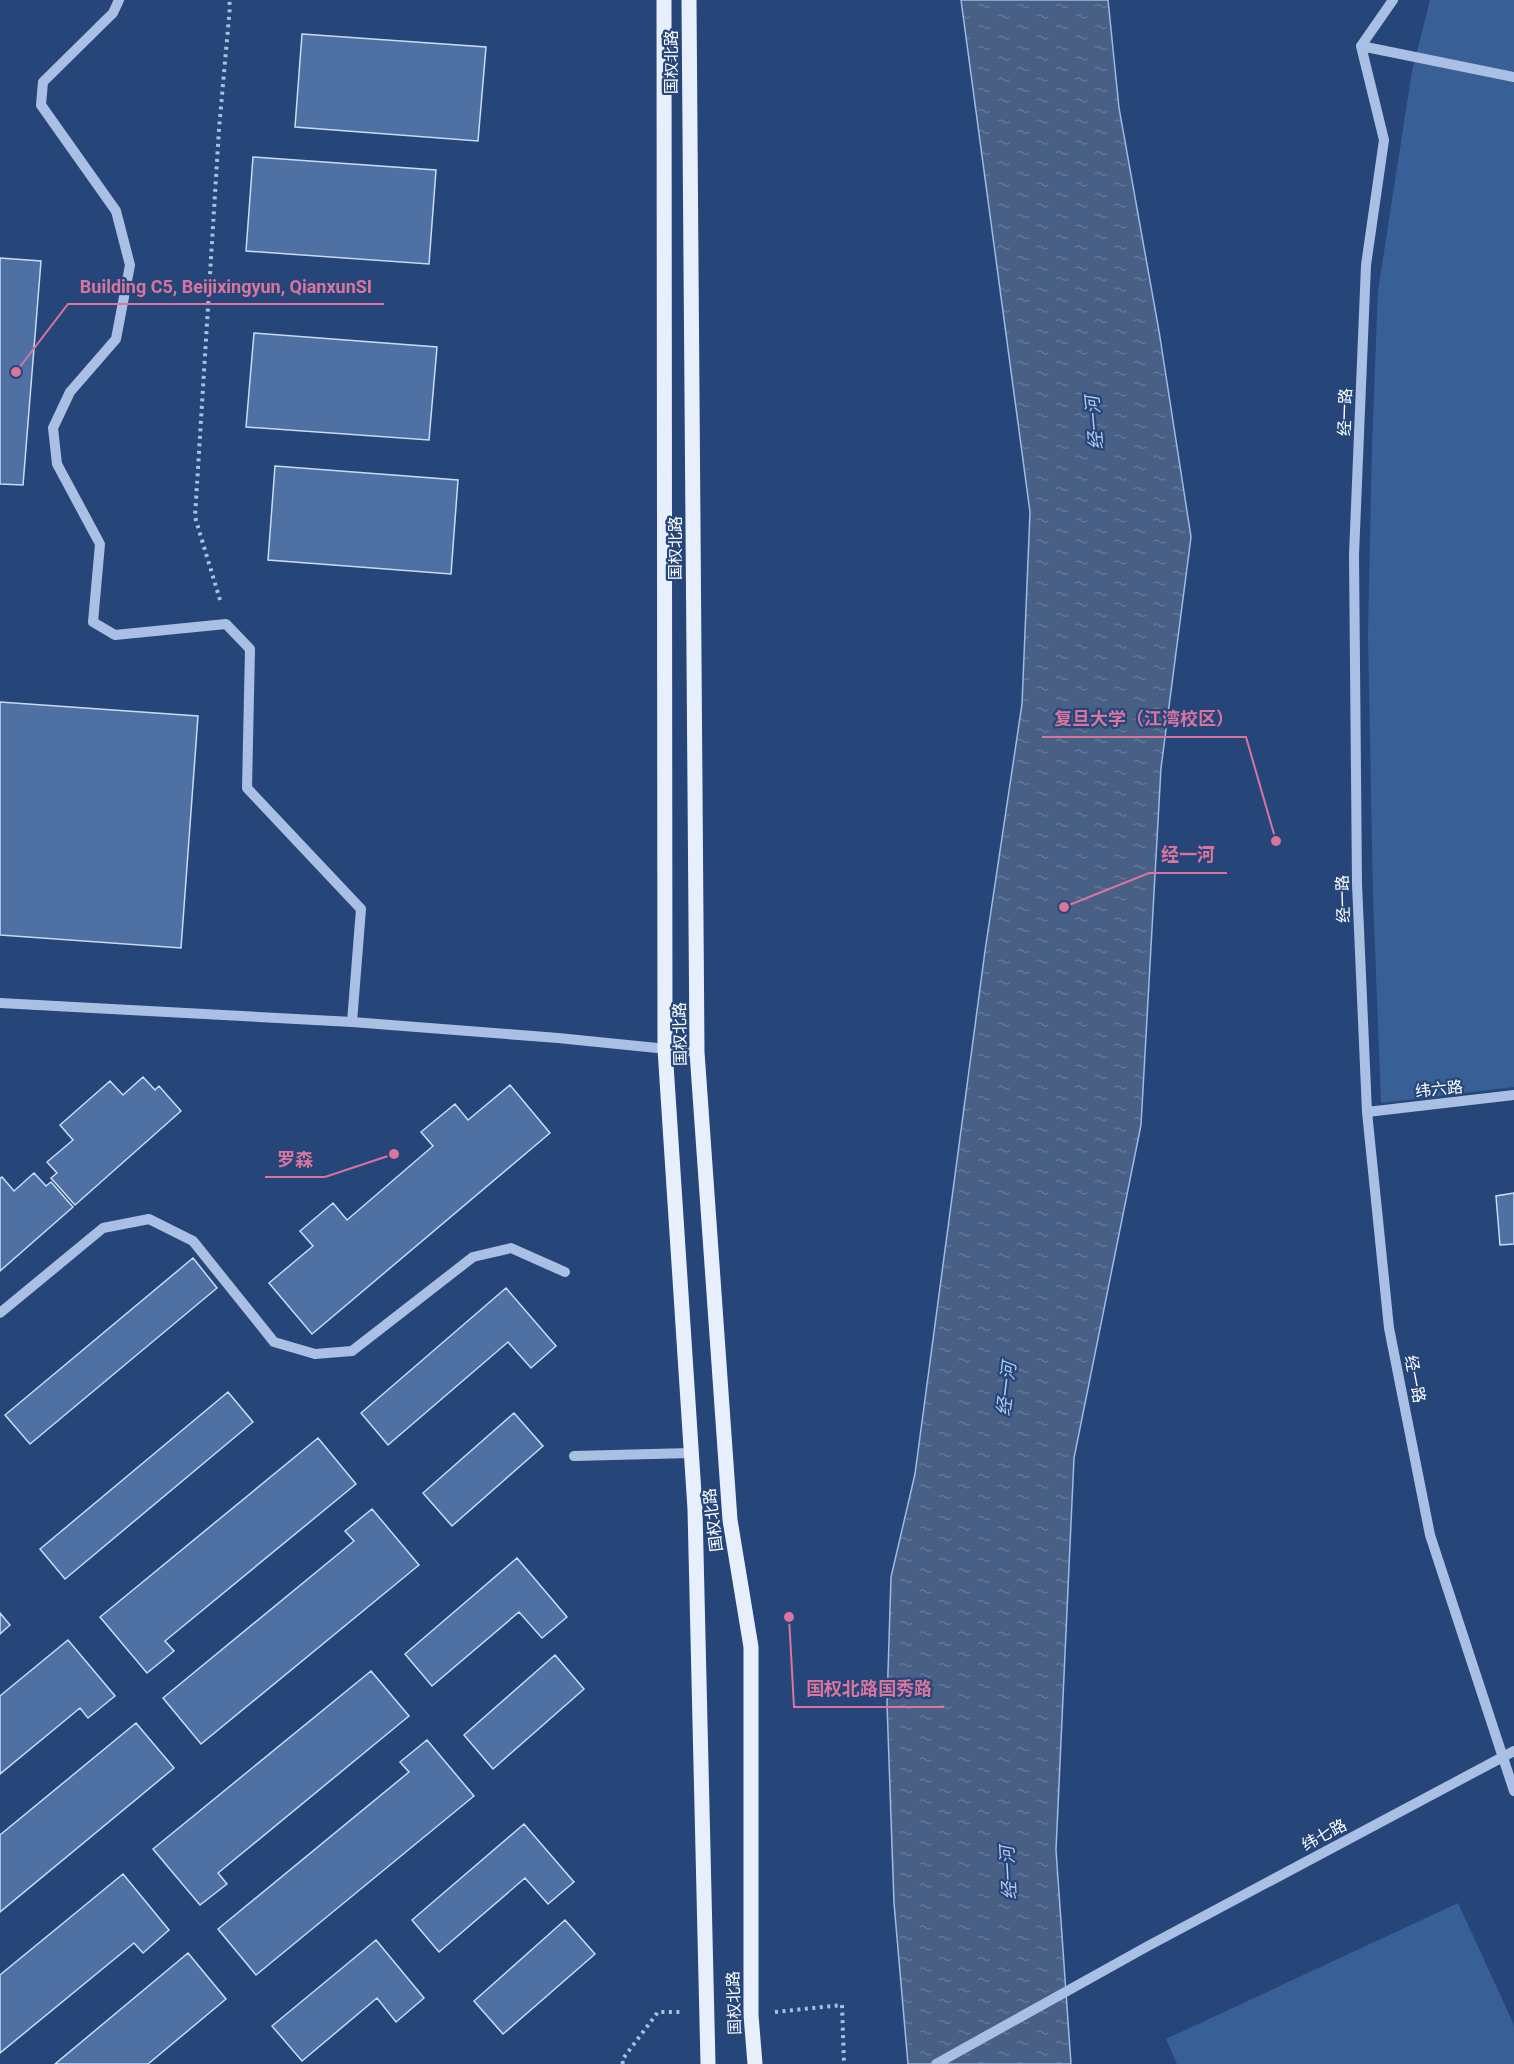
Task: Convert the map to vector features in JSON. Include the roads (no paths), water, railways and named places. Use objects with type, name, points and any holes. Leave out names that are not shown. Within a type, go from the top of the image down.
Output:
[{"type":"main road","name":"国权北路","points":[[664,0],[666,1049],[695,1509],[708,2064]]},
{"type":"main road","name":"国权北路","points":[[689,0],[697,1052],[730,1520],[751,1647],[751,2015],[755,2064]]},
{"type":"street","points":[[119,0],[113,13],[43,82],[41,105],[116,211],[130,265],[116,339],[70,392],[52,429],[57,464],[100,544],[93,622],[115,635],[226,624],[250,649],[247,788],[361,909],[352,1022]]},
{"type":"street","points":[[1393,0],[1361,46],[1514,77]]},
{"type":"street","name":"经一路","points":[[1361,46],[1384,140],[1366,265],[1354,555],[1357,884],[1367,1112],[1389,1328],[1430,1535],[1514,1791]]},
{"type":"street","points":[[0,1004],[352,1022],[697,1052]]},
{"type":"street","name":"纬六路","points":[[1367,1112],[1514,1095]]},
{"type":"street","points":[[0,1313],[103,1228],[149,1219],[192,1241],[274,1342],[315,1354],[352,1351],[474,1257],[511,1248],[565,1272]]},
{"type":"street","points":[[574,1456],[691,1453]]},
{"type":"street","name":"纬七路","points":[[936,2064],[1148,1946],[1514,1751]]},
{"type":"water","points":[[961,0],[1108,0],[1119,108],[1159,331],[1191,537],[1161,768],[1141,1125],[1074,1458],[1056,1850],[1071,2064],[908,2064],[894,1903],[887,1704],[891,1577],[915,1474],[985,951],[1022,704],[1030,512]]},
{"type":"place","name":"Building C5, Beijixingyun, QianxunSI","points":[[16,372]]},
{"type":"place","name":"复旦大学（江湾校区）","points":[[1276,841]]},
{"type":"place","name":"经一河","points":[[1064,907]]},
{"type":"place","name":"罗森","points":[[394,1154]]},
{"type":"place","name":"国权北路国秀路","points":[[789,1617]]}]
